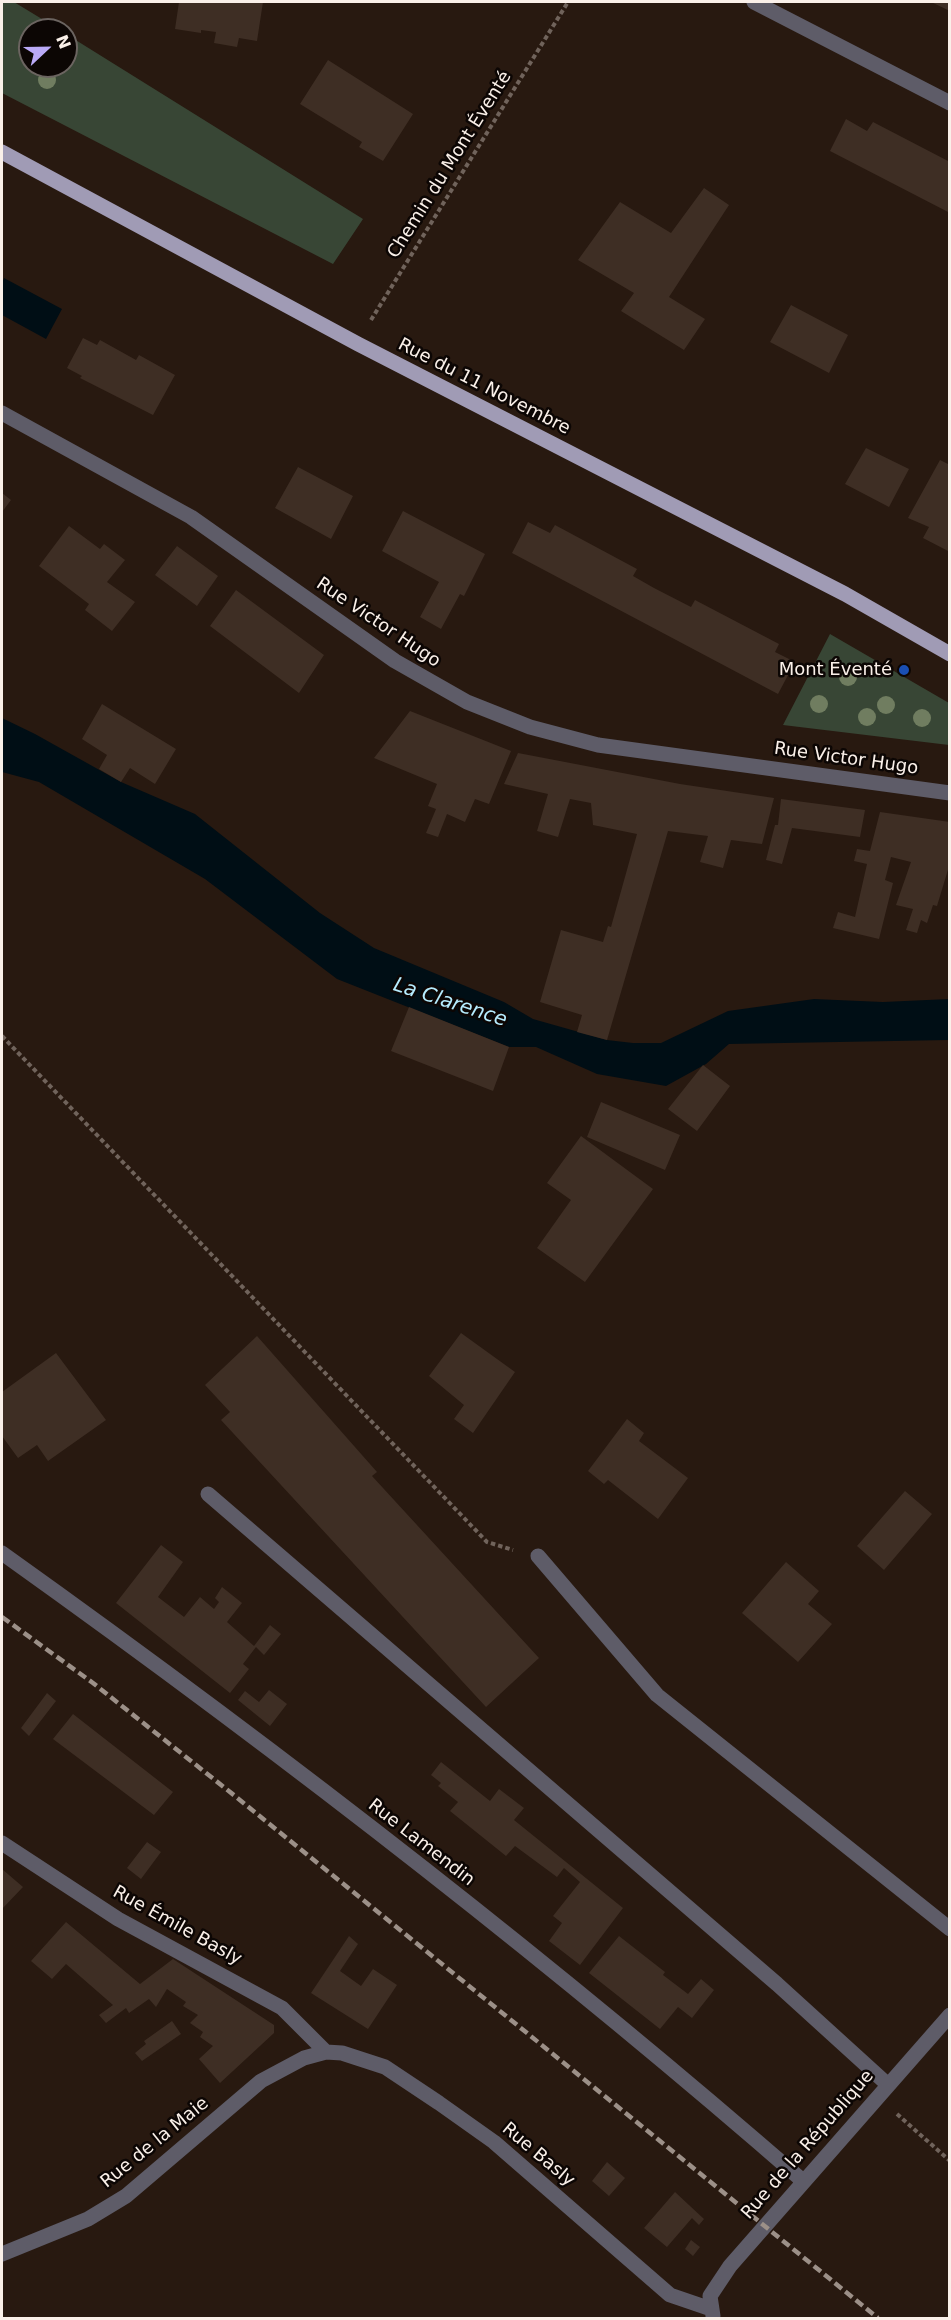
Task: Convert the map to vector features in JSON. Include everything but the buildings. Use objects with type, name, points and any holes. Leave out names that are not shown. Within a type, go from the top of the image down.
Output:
[{"type":"main road","name":"Rue du 11 Novembre","points":[[2,152],[358,344],[845,594],[950,654]]},
{"type":"street","points":[[754,2],[950,103]]},
{"type":"street","name":"Rue Victor Hugo","points":[[2,413],[191,517],[395,661],[467,702],[530,727],[598,745],[950,794]]},
{"type":"street","points":[[208,1494],[777,1984],[887,2084]]},
{"type":"street","name":"Rue Lamendin","points":[[2,1553],[173,1676],[501,1930],[803,2181]]},
{"type":"street","points":[[538,1556],[657,1695],[950,1929]]},
{"type":"street","name":"Rue Émile Basly","points":[[2,1843],[118,1919],[282,2008],[326,2052]]},
{"type":"street","name":"Rue de la République","points":[[712,2314],[710,2296],[730,2266],[887,2084],[950,2015]]},
{"type":"street","name":"Rue de la Maie","points":[[2,2254],[88,2219],[126,2196],[261,2081],[304,2058],[326,2052]]},
{"type":"street","name":"Rue Basly","points":[[326,2052],[357,2056],[384,2067],[439,2103],[494,2142],[670,2295],[712,2314]]},
{"type":"path","name":"Chemin du Mont Éventé","points":[[358,344],[389,289],[568,2]]},
{"type":"path","points":[[2,1036],[487,1542]]},
{"type":"path","points":[[877,2096],[950,2161]]},
{"type":"green space","points":[[2,2],[14,2],[40,18],[18,18],[18,78],[78,78],[78,41],[363,219],[333,264],[2,93]]},
{"type":"green space","points":[[830,634],[949,703],[949,745],[783,725]]},
{"type":"water","points":[[4,278],[62,309],[46,339],[2,315]]},
{"type":"water","name":"La Clarence","points":[[2,718],[121,782],[195,814],[320,913],[374,948],[504,1002],[533,1019],[607,1040],[661,1043],[728,1011],[814,999],[883,1002],[949,999],[949,1040],[729,1044],[706,1064],[666,1086],[597,1074],[536,1047],[509,1047],[337,979],[205,879],[39,782],[2,772]]},
{"type":"railway","points":[[2,1617],[93,1683],[235,1796],[878,2318]]},
{"type":"place","name":"Mont Éventé","points":[[904,670]]}]
